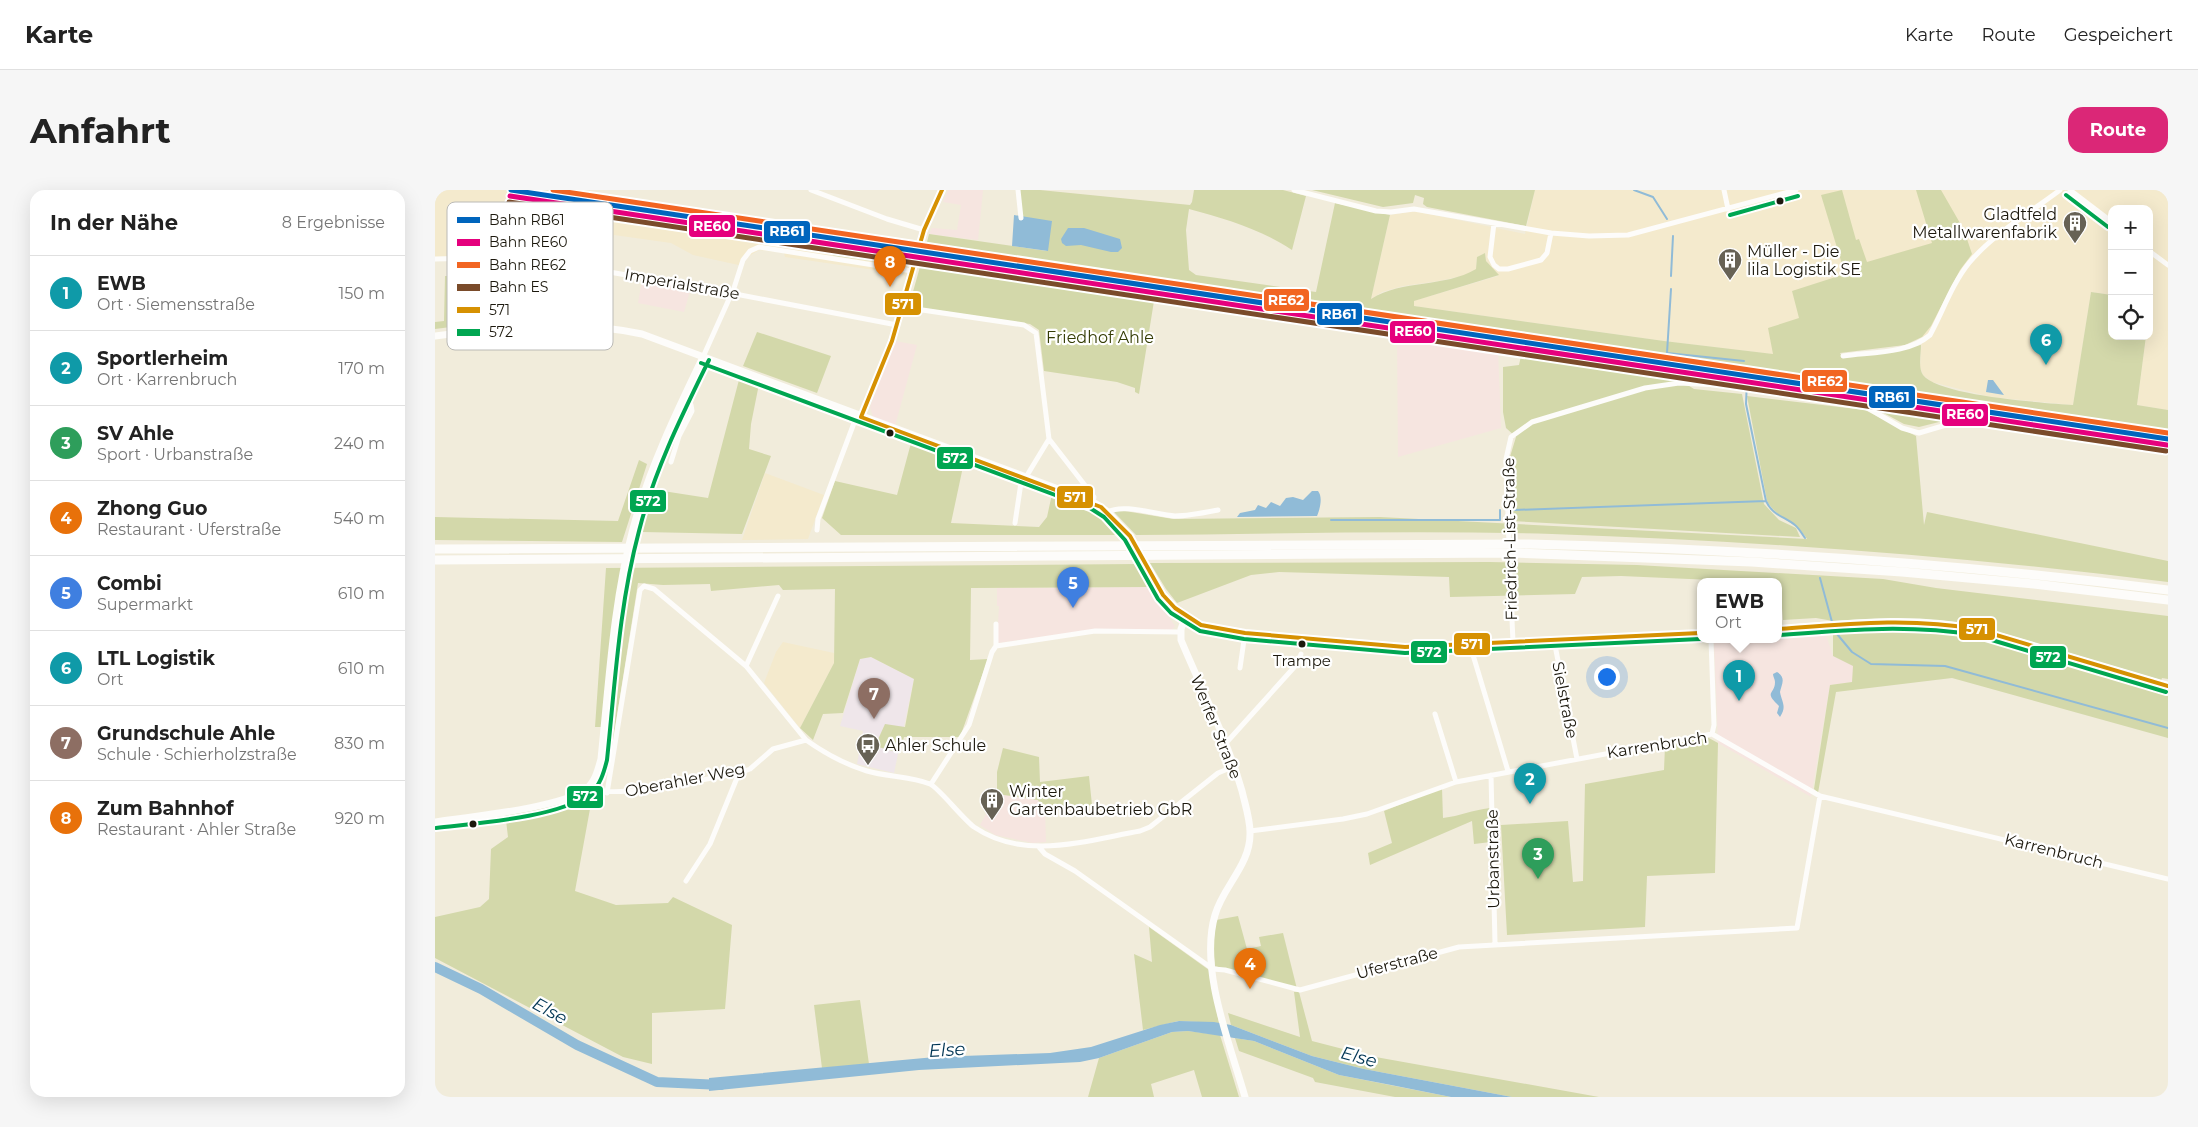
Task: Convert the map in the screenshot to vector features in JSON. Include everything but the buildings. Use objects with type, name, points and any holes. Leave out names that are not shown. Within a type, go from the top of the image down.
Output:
[{"type":"highway","points":[[435,549],[672,550],[1125,544],[1509,543],[1645,546],[1857,558],[2168,590]]},
{"type":"highway","points":[[435,560],[1514,553],[1752,562],[1939,575],[2168,600]]},
{"type":"highway","points":[[2127,595],[2168,607]]},
{"type":"main road","points":[[859,416],[897,325],[924,230],[941,190]]},
{"type":"main road","points":[[613,330],[627,331],[703,357],[1093,502],[1108,512],[1130,536],[1159,590],[1175,608],[1201,625],[1245,633],[1399,647],[1697,633]]},
{"type":"main road","points":[[435,822],[553,803],[577,795],[587,788],[597,773],[601,759],[622,578],[633,530],[656,460],[703,357]]},
{"type":"main road","points":[[1180,632],[1186,616]]},
{"type":"main road","points":[[1782,629],[1917,622],[1950,624],[1976,629],[2168,686]]},
{"type":"main road","name":"Werfer Straße","points":[[1180,632],[1181,640],[1235,766],[1250,832],[1246,857],[1215,914],[1211,942],[1213,969],[1221,1014],[1245,1097]]},
{"type":"street","points":[[811,190],[924,230]]},
{"type":"street","points":[[1017,190],[1021,218]]},
{"type":"street","points":[[1294,190],[1376,211],[1415,208],[1551,234],[1628,235],[1796,190]]},
{"type":"street","points":[[1724,190],[1728,209]]},
{"type":"street","points":[[1843,356],[1907,347],[1930,335],[1960,277],[1970,262],[1988,245],[2060,190]]},
{"type":"street","points":[[2070,190],[2108,219]]},
{"type":"street","points":[[1494,223],[1489,257],[1499,269],[1509,269],[1541,260],[1547,253],[1551,234]]},
{"type":"street","points":[[703,357],[745,255],[759,246],[913,271]]},
{"type":"street","points":[[2153,254],[2168,265]]},
{"type":"street","name":"Imperialstraße","points":[[613,273],[897,325]]},
{"type":"street","points":[[902,307],[1024,325],[1036,333],[1049,439],[1095,497],[1093,502]]},
{"type":"street","name":"Friedrich-List-Straße","points":[[1513,642],[1506,459],[1511,437],[1532,422],[1645,388],[1679,383],[1741,388],[1866,407],[1902,428],[1919,433],[1955,422],[1970,421],[2168,451]]},
{"type":"street","points":[[671,462],[679,436],[692,411],[691,405],[683,398]]},
{"type":"street","points":[[817,530],[818,520],[859,416]]},
{"type":"street","points":[[1015,523],[1024,477],[1049,439]]},
{"type":"street","points":[[1108,512],[1119,508],[1174,516],[1194,515],[1218,510]]},
{"type":"street","points":[[607,793],[640,590],[644,586],[654,589],[746,666],[806,740],[815,747],[865,770],[931,784],[962,818],[984,834],[1021,847],[1039,847],[1140,831],[1150,827],[1218,773],[1235,766]]},
{"type":"street","points":[[746,666],[778,596]]},
{"type":"street","points":[[931,784],[969,725],[992,652],[996,646],[997,624]]},
{"type":"street","points":[[996,646],[1095,631],[1180,632]]},
{"type":"street","points":[[1240,668],[1245,633]]},
{"type":"street","name":"Sielstraße","points":[[1554,640],[1577,759]]},
{"type":"street","points":[[1711,643],[1714,725],[1712,734]]},
{"type":"street","points":[[1470,645],[1508,771]]},
{"type":"street","points":[[1226,743],[1298,663],[1301,654]]},
{"type":"street","points":[[1435,714],[1456,782]]},
{"type":"street","name":"Karrenbruch","points":[[1250,832],[1367,814],[1456,782],[1712,734],[1820,796],[2168,879]]},
{"type":"street","name":"Oberahler Weg","points":[[587,788],[607,793],[739,773],[750,770],[773,749],[806,740]]},
{"type":"street","points":[[686,881],[710,844],[739,773]]},
{"type":"street","name":"Urbanstraße","points":[[1491,775],[1495,943]]},
{"type":"street","name":"Uferstraße","points":[[1039,847],[1045,854],[1075,871],[1213,969],[1300,990],[1441,951],[1495,943],[1797,928],[1820,796]]},
{"type":"shaded area","points":[[435,190],[560,190],[915,241],[911,254],[749,230],[752,234],[819,247],[834,256],[909,266],[906,277],[902,274],[785,257],[784,253],[759,250],[746,258],[743,266],[693,255],[671,243],[614,235],[613,240],[613,202],[447,202],[447,257],[435,257]]},
{"type":"shaded area","points":[[948,190],[983,190],[978,240],[929,234],[932,228],[957,230],[961,205],[943,202]]},
{"type":"shaded area","points":[[1535,190],[2168,190],[2168,410],[2137,405],[2145,340],[2153,340],[2153,205],[2108,205],[2108,294],[2091,292],[2073,405],[1991,397],[1932,382],[1923,375],[1920,367],[1922,337],[1905,345],[1788,356],[1664,341],[1414,306],[1413,301],[1498,276],[1486,261],[1485,253],[1477,257],[1476,269],[1466,275],[1403,286],[1382,292],[1371,299],[1390,215],[1415,211],[1525,234]]},
{"type":"shaded area","points":[[926,246],[2168,432],[2168,442],[923,256]]},
{"type":"shaded area","points":[[642,280],[691,288],[684,312],[638,303]]},
{"type":"shaded area","points":[[1397,334],[1498,348],[1501,428],[1398,457]]},
{"type":"shaded area","points":[[895,341],[917,345],[895,426],[873,417],[870,407]]},
{"type":"shaded area","points":[[765,473],[824,495],[808,539],[742,540]]},
{"type":"shaded area","points":[[1149,587],[1175,626],[1172,630],[1098,629],[999,643],[997,641],[999,606],[997,606],[997,588]]},
{"type":"shaded area","points":[[1826,635],[1833,656],[1853,665],[1853,682],[1830,685],[1811,797],[1718,743],[1714,643],[1782,643],[1782,637]]},
{"type":"shaded area","points":[[783,642],[834,653],[834,663],[800,728],[764,683],[776,652]]},
{"type":"shaded area","points":[[871,657],[914,679],[894,773],[857,764],[863,731],[840,726],[860,659]]},
{"type":"shaded area","points":[[997,794],[1038,800],[1045,811],[1046,842],[1033,843],[995,835],[980,825]]},
{"type":"green space","points":[[1018,190],[1040,190],[1190,205],[1194,190],[1283,190],[1306,196],[1292,250],[1255,230],[1189,209],[1186,230],[1189,270],[1196,275],[1316,292],[1335,203],[1390,215],[1371,299],[1396,289],[1464,275],[1476,269],[1477,257],[1485,253],[1486,261],[1499,275],[1414,301],[1414,306],[1664,341],[1773,354],[1768,328],[1799,318],[1792,291],[1845,274],[1821,195],[1842,190],[1856,240],[1859,239],[1867,262],[1932,243],[1916,190],[1941,190],[1964,230],[1972,254],[1960,270],[1931,326],[1922,337],[1905,345],[1840,353],[1843,358],[1921,345],[1921,372],[1933,382],[1949,388],[1993,397],[2073,405],[2091,292],[2108,294],[2108,340],[2145,340],[2137,405],[2168,410],[2168,432],[926,246],[929,234],[1047,251],[1022,216]]},
{"type":"green space","points":[[1312,190],[1535,190],[1526,226],[1427,207],[1423,204],[1424,198],[1415,195],[1413,203],[1383,207]]},
{"type":"green space","points":[[748,229],[911,254],[909,266],[834,256],[819,247],[752,234]]},
{"type":"green space","name":"Friedhof Ahle","points":[[923,256],[1702,371],[1701,378],[1678,379],[1694,389],[1742,394],[1764,504],[1779,520],[1796,528],[1800,537],[1511,521],[1509,460],[1516,437],[1506,428],[1503,412],[1503,367],[1519,365],[1523,347],[1498,343],[1498,348],[1154,301],[1139,394],[1135,392],[1135,388],[1117,382],[1044,371],[1039,330],[1030,324],[909,306]]},
{"type":"green space","points":[[445,276],[447,276],[447,327],[435,329],[435,322],[444,321]]},
{"type":"green space","points":[[757,332],[831,356],[817,393],[743,366]]},
{"type":"green space","points":[[740,376],[759,384],[751,424],[749,449],[771,456],[742,534],[642,532],[646,514],[658,513],[663,491],[708,498]]},
{"type":"green space","points":[[1763,380],[1952,408],[1955,418],[1919,427],[1904,424],[1867,404],[1762,387]]},
{"type":"green space","points":[[1747,396],[1865,410],[1916,436],[1924,525],[1927,512],[2168,561],[2168,582],[1937,557],[1783,545],[1629,537],[1448,532],[1136,535],[1114,512],[1119,510],[1173,519],[1380,517],[1807,539],[1798,528],[1776,512],[1767,501]]},
{"type":"green space","points":[[911,443],[964,462],[951,523],[1039,527],[1047,517],[1052,494],[1089,509],[1105,520],[1119,535],[841,535],[822,518],[835,481],[897,495]]},
{"type":"green space","points":[[639,460],[647,464],[622,542],[435,540],[435,517],[618,521]]},
{"type":"green space","points":[[1489,562],[1637,565],[1883,579],[1936,588],[2168,616],[2168,679],[2162,678],[2159,686],[2168,689],[2168,738],[1952,678],[1836,692],[1818,793],[1814,789],[1830,685],[1852,682],[1853,666],[1833,656],[1833,621],[1816,618],[1783,620],[1782,578],[1697,579],[1621,576],[1582,577],[1575,594],[1450,597],[1449,577],[1279,572],[1251,575],[1177,603],[1150,563]]},
{"type":"green space","points":[[1137,564],[1149,587],[971,588],[970,660],[988,659],[960,737],[904,737],[899,753],[875,746],[885,724],[905,727],[914,679],[871,657],[860,659],[843,713],[823,714],[813,740],[800,728],[834,663],[835,589],[783,590],[779,585],[711,591],[710,584],[663,585],[638,583],[612,747],[607,747],[609,727],[595,727],[606,568]]},
{"type":"green space","points":[[1707,737],[1718,743],[1715,873],[1647,876],[1645,927],[1507,935],[1501,825],[1568,821],[1573,882],[1583,881],[1585,784],[1664,770],[1665,746]]},
{"type":"green space","points":[[1003,748],[1039,757],[1040,782],[1089,776],[1092,805],[1045,811],[1038,800],[997,794],[997,772]]},
{"type":"green space","points":[[1442,788],[1443,818],[1490,808],[1491,842],[1474,844],[1472,821],[1370,865],[1368,853],[1392,843],[1384,811]]},
{"type":"green space","points":[[592,798],[575,891],[616,905],[668,903],[673,897],[732,925],[725,1009],[652,1013],[652,1064],[623,1057],[435,958],[435,917],[480,907],[489,899],[491,849],[508,837],[505,812]]},
{"type":"green space","points":[[1238,916],[1247,949],[1261,946],[1259,937],[1283,933],[1297,989],[1215,966],[1213,946],[1216,920]]},
{"type":"green space","points":[[1149,927],[1209,970],[1219,1023],[1178,1021],[1143,1030],[1134,954],[1152,962]]},
{"type":"green space","points":[[1294,992],[1299,992],[1312,1041],[1370,1056],[1599,1097],[1512,1097],[1364,1069],[1312,1056],[1231,1025],[1228,1013],[1300,1037]]},
{"type":"green space","points":[[860,1000],[869,1064],[822,1068],[814,1005]]},
{"type":"green space","points":[[1188,1031],[1220,1035],[1239,1097],[1202,1097],[1194,1070],[1151,1084],[1154,1097],[1088,1097],[1099,1058],[1172,1032]]},
{"type":"green space","points":[[1235,1038],[1254,1041],[1339,1075],[1451,1097],[1395,1097],[1315,1082],[1313,1078],[1239,1051]]},
{"type":"water","points":[[1014,215],[1052,221],[1048,251],[1012,246]]},
{"type":"water","points":[[1068,228],[1084,228],[1120,239],[1122,248],[1118,252],[1111,252],[1081,245],[1066,246],[1062,243],[1061,239]]},
{"type":"water","points":[[1988,380],[1993,380],[2004,395],[1986,392]]},
{"type":"water","points":[[1312,491],[1318,491],[1320,494],[1321,500],[1317,516],[1237,517],[1240,513],[1255,510],[1258,505],[1266,508],[1271,502],[1280,506],[1286,498],[1293,497],[1303,500]]},
{"type":"water","points":[[1777,672],[1783,679],[1780,692],[1784,707],[1780,717],[1777,713],[1779,706],[1771,695],[1775,686],[1773,674]]},
{"type":"water","points":[[1179,1021],[1214,1022],[1231,1025],[1312,1056],[1364,1069],[1512,1097],[1451,1097],[1339,1075],[1254,1041],[1188,1031],[1172,1032],[1099,1058],[1080,1062],[919,1070],[709,1091],[709,1078],[935,1057],[1050,1053],[1091,1047],[1160,1025]]},
{"type":"waterway","points":[[1634,190],[1653,197],[1667,219]]},
{"type":"waterway","points":[[1671,276],[1673,236]]},
{"type":"waterway","points":[[1671,289],[1667,353],[1744,361]]},
{"type":"waterway","points":[[1747,379],[1746,404],[1766,501],[1775,513],[1796,526],[1805,538]]},
{"type":"waterway","points":[[1514,510],[1766,501]]},
{"type":"waterway","points":[[1331,520],[1500,520],[1500,510]]},
{"type":"waterway","points":[[1820,578],[1832,622]]},
{"type":"waterway","points":[[1837,634],[1852,652],[1871,664],[1945,666],[2168,728]]},
{"type":"waterway","name":"Else","points":[[435,967],[481,989],[577,1045],[657,1082],[721,1085]]},
{"type":"rail line","name":"RB61","points":[[511,190],[591,202]]},
{"type":"rail line","name":"RE62","points":[[553,190],[2168,433]]},
{"type":"rail line","name":"RE60","points":[[510,196],[550,202]]},
{"type":"rail line","name":"RB61","points":[[613,205],[2168,439]]},
{"type":"rail line","name":"RE60","points":[[613,211],[2167,445]]},
{"type":"rail line","name":"ES","points":[[613,218],[2166,451]]},
{"type":"transit line","name":"571","points":[[861,417],[892,341],[924,230],[942,190]]},
{"type":"transit line","name":"572","points":[[2066,195],[2108,227]]},
{"type":"transit line","name":"572","points":[[1730,215],[1798,196]]},
{"type":"transit line","name":"572","points":[[436,828],[516,818],[558,809],[590,794],[599,783],[607,760],[622,616],[639,531],[652,487],[661,465],[679,422],[709,360]]},
{"type":"transit line","name":"572","points":[[701,363],[1090,508],[1104,517],[1125,540],[1158,599],[1171,613],[1200,631],[1244,639],[1405,653],[1697,639]]},
{"type":"transit line","name":"571","points":[[861,417],[1101,507],[1130,536],[1163,595],[1175,608],[1201,625],[1245,633],[1405,647],[1697,633]]},
{"type":"transit line","name":"571","points":[[1782,629],[1902,622],[1951,625],[1976,629],[2168,686]]},
{"type":"transit line","name":"572","points":[[1782,635],[1901,629],[1975,635],[2166,692]]},
{"type":"place","name":"Gladtfeld Metallwarenfabrik","points":[[2075,244]]},
{"type":"place","name":"Müller - Die lila Logistik SE","points":[[1730,281]]},
{"type":"place","name":"Zum Bahnhof","points":[[890,287]]},
{"type":"place","name":"LTL Logistik","points":[[2046,365]]},
{"type":"place","name":"Combi","points":[[1073,608]]},
{"type":"place","name":"Trampe","points":[[1302,644]]},
{"type":"place","name":"EWB","points":[[1739,701]]},
{"type":"place","name":"Grundschule Ahle","points":[[874,719]]},
{"type":"place","name":"Ahler Schule","points":[[868,766]]},
{"type":"place","name":"Sportlerheim","points":[[1530,804]]},
{"type":"place","name":"Winter Gartenbaubetrieb GbR","points":[[992,821]]},
{"type":"place","name":"SV Ahle","points":[[1538,879]]},
{"type":"place","name":"Zhong Guo","points":[[1250,989]]}]
